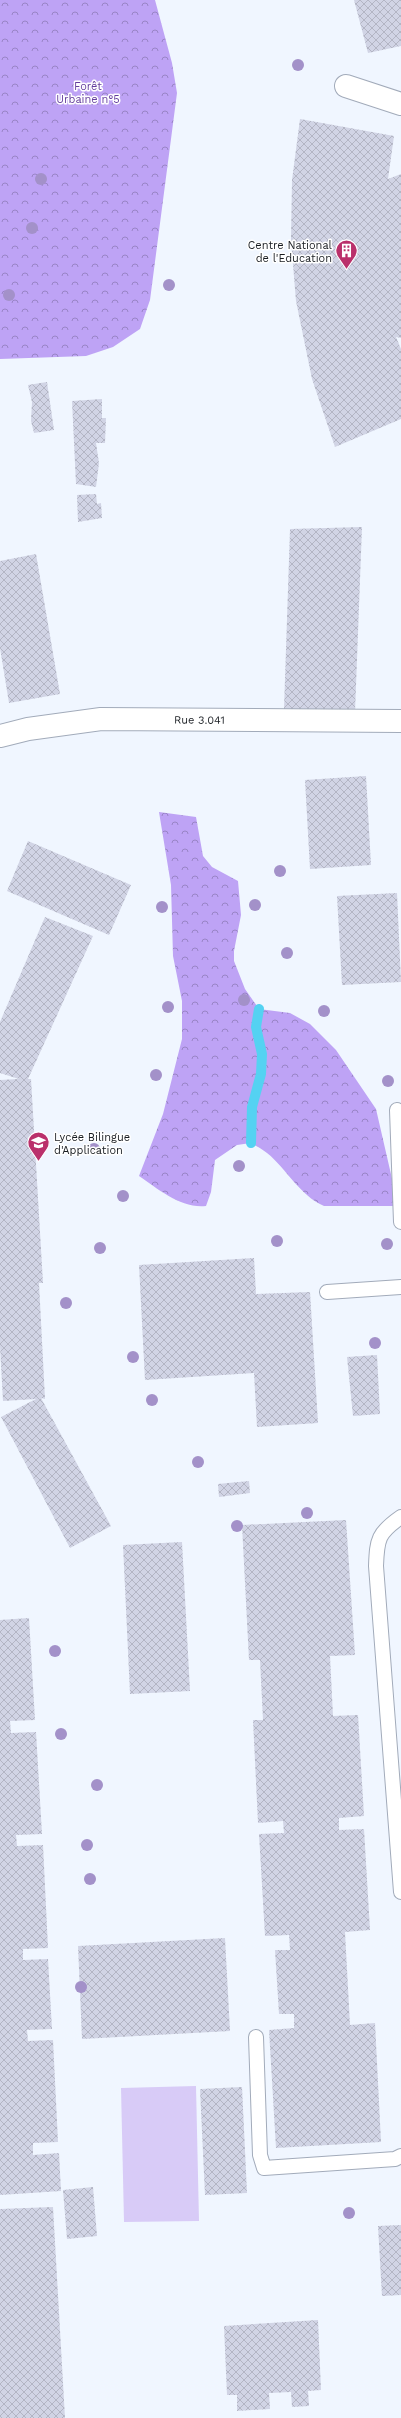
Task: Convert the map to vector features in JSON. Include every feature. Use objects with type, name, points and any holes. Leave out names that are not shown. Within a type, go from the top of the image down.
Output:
[{"type":"street","points":[[346,86],[401,104]]},
{"type":"street","name":"Rue 3.041","points":[[0,736],[28,729],[101,719],[401,721]]},
{"type":"lane","points":[[397,1110],[401,1222]]},
{"type":"lane","points":[[327,1292],[401,1287]]},
{"type":"lane","points":[[401,1517],[384,1528],[377,1547],[376,1566],[401,1892]]},
{"type":"lane","points":[[256,2037],[260,2155],[264,2168],[394,2159],[401,2156]]},
{"type":"green space","name":"Forêt Urbaine n°5","points":[[0,0],[155,0],[172,63],[177,93],[150,300],[140,329],[113,347],[86,356],[0,359]]},
{"type":"green space","points":[[159,812],[196,817],[203,856],[212,867],[238,881],[241,915],[234,951],[234,961],[245,989],[259,1009],[290,1013],[310,1024],[336,1050],[376,1109],[396,1196],[395,1206],[324,1206],[300,1189],[274,1159],[251,1143],[237,1145],[215,1160],[211,1192],[206,1206],[197,1206],[179,1201],[162,1192],[139,1176],[163,1114],[182,1039],[182,1001],[173,956],[171,885]]},
{"type":"shaded area","points":[[196,2086],[199,2221],[124,2222],[121,2088]]},
{"type":"building","points":[[354,0],[401,0],[401,46],[368,53]]},
{"type":"building","name":"Centre National de l'Education","points":[[300,119],[394,136],[388,179],[401,174],[401,338],[396,337],[401,349],[401,419],[335,447],[312,379],[296,301],[291,240],[292,180]]},
{"type":"building","points":[[47,382],[54,430],[34,433],[31,421],[32,402],[28,385]]},
{"type":"building","points":[[102,399],[102,418],[106,418],[105,443],[96,443],[99,463],[96,487],[76,484],[72,401]]},
{"type":"building","points":[[96,494],[97,504],[101,503],[102,518],[78,522],[77,495]]},
{"type":"building","points":[[362,527],[355,712],[284,709],[290,529]]},
{"type":"building","points":[[36,554],[60,694],[9,703],[0,648],[0,561]]},
{"type":"building","points":[[366,776],[371,865],[310,869],[305,780]]},
{"type":"building","points":[[28,841],[131,885],[109,935],[7,891]]},
{"type":"building","points":[[397,893],[401,982],[342,985],[337,896]]},
{"type":"building","points":[[45,917],[93,936],[28,1079],[31,1079],[43,1283],[39,1283],[45,1399],[41,1398],[111,1526],[70,1548],[1,1417],[36,1399],[3,1401],[0,1346],[0,1080],[19,1079],[0,1073],[0,1022]]},
{"type":"building","points":[[254,1258],[256,1294],[310,1292],[318,1423],[257,1427],[254,1373],[145,1380],[139,1265]]},
{"type":"building","points":[[377,1355],[380,1414],[353,1416],[347,1357]]},
{"type":"building","points":[[249,1481],[250,1493],[219,1497],[218,1484]]},
{"type":"building","points":[[346,1520],[355,1655],[330,1656],[333,1716],[358,1715],[364,1816],[339,1818],[339,1830],[364,1829],[370,1930],[345,1932],[350,2025],[375,2023],[381,2142],[276,2148],[269,2030],[294,2028],[294,2014],[279,2014],[275,1950],[290,1950],[289,1935],[265,1936],[259,1834],[284,1833],[283,1821],[258,1823],[253,1720],[263,1720],[260,1660],[249,1660],[242,1525]]},
{"type":"building","points":[[182,1542],[190,1691],[130,1694],[123,1545]]},
{"type":"building","points":[[29,1618],[35,1720],[10,1721],[11,1733],[36,1732],[42,1834],[16,1835],[17,1846],[43,1845],[48,1948],[23,1949],[23,1960],[48,1959],[52,2029],[27,2030],[28,2041],[53,2040],[58,2142],[33,2143],[33,2155],[59,2153],[61,2191],[0,2195],[0,1620]]},
{"type":"building","points":[[225,1938],[230,2031],[82,2039],[78,1946]]},
{"type":"building","points":[[242,2087],[247,2193],[205,2195],[200,2089]]},
{"type":"building","points":[[93,2187],[97,2236],[67,2239],[63,2190]]},
{"type":"building","points":[[53,2207],[65,2418],[0,2418],[0,2209]]},
{"type":"building","points":[[401,2225],[401,2295],[382,2296],[378,2226]]},
{"type":"building","points":[[318,2320],[321,2390],[308,2391],[309,2406],[292,2407],[291,2392],[269,2393],[270,2409],[237,2411],[237,2395],[227,2395],[224,2326]]},
{"type":"waterway","points":[[251,1143],[252,1107],[261,1074],[262,1054],[256,1027],[259,1009]]},
{"type":"place","name":"Centre National de l'Education","points":[[347,270]]},
{"type":"place","name":"Lycée Bilingue d'Application","points":[[38,1162]]}]
